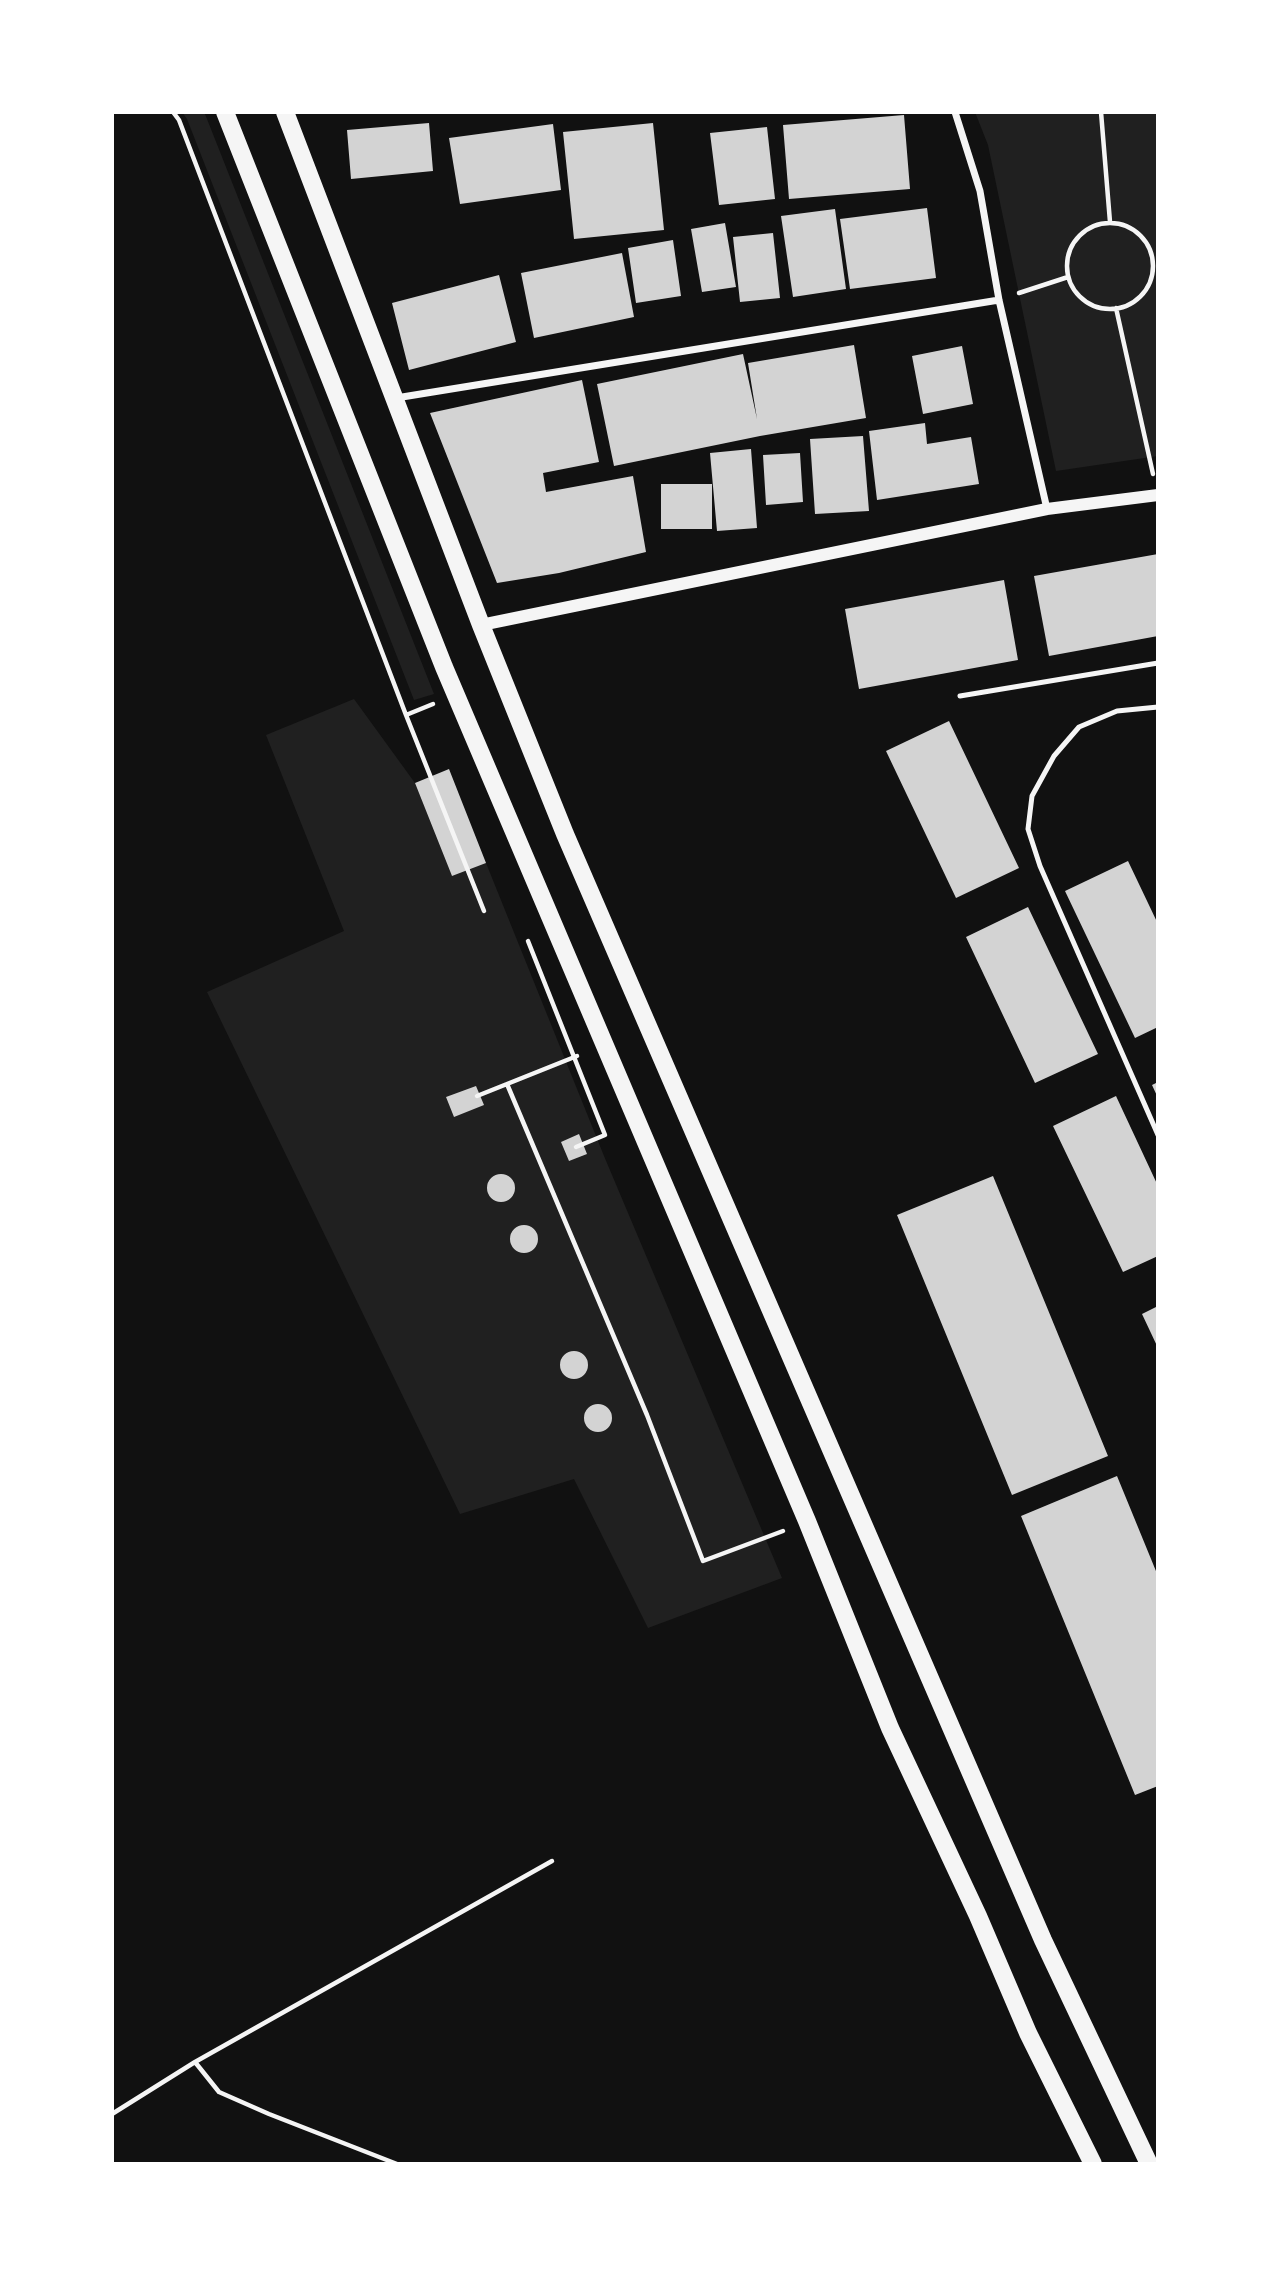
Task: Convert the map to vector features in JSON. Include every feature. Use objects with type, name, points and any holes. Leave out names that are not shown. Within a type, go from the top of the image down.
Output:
[{"type":"main road","points":[[225,112],[456,696],[807,1521],[890,1728],[978,1916],[1028,2033],[1093,2164]]},
{"type":"main road","points":[[285,112],[481,625],[565,834],[1038,1927],[1149,2164]]},
{"type":"street","points":[[956,112],[980,191],[999,300],[1047,509]]},
{"type":"street","points":[[395,398],[999,300]]},
{"type":"street","points":[[481,625],[1047,509],[1158,495]]},
{"type":"lane","points":[[960,696],[1158,663]]},
{"type":"lane","points":[[1158,707],[1117,711],[1079,727],[1054,756],[1032,796],[1028,829],[1040,866],[1158,1135]]},
{"type":"path","points":[[173,112],[184,133],[406,715],[484,911]]},
{"type":"path","points":[[1101,112],[1110,222]]},
{"type":"path","points":[[1110,222],[1125,225],[1137,232],[1146,243],[1152,256],[1151,277],[1141,295],[1129,304],[1104,309],[1081,298],[1068,277],[1066,264],[1069,251],[1085,230],[1110,222]]},
{"type":"path","points":[[999,300],[1068,277]]},
{"type":"path","points":[[1116,308],[1158,495]]},
{"type":"path","points":[[406,715],[456,696]]},
{"type":"path","points":[[524,931],[605,1135],[576,1147]]},
{"type":"path","points":[[477,1096],[605,1045]]},
{"type":"path","points":[[507,1084],[647,1415],[703,1561],[807,1521]]},
{"type":"path","points":[[112,2114],[195,2063],[552,1861]]},
{"type":"path","points":[[195,2063],[219,2092],[397,2164]]},
{"type":"shaded area","points":[[182,112],[204,112],[434,694],[414,700]]},
{"type":"shaded area","points":[[975,112],[1158,112],[1158,456],[1056,471],[988,145]]},
{"type":"shaded area","points":[[354,699],[415,783],[452,876],[486,863],[604,1156],[782,1578],[648,1628],[574,1479],[460,1514],[207,992],[344,931],[266,735]]},
{"type":"building","points":[[904,115],[910,189],[789,199],[783,125]]},
{"type":"building","points":[[429,123],[433,171],[351,179],[347,130]]},
{"type":"building","points":[[653,123],[664,230],[574,239],[563,132]]},
{"type":"building","points":[[553,124],[561,190],[460,204],[449,138]]},
{"type":"building","points":[[767,127],[775,199],[719,205],[710,133]]},
{"type":"building","points":[[927,208],[936,278],[850,289],[840,219]]},
{"type":"building","points":[[835,209],[846,289],[793,297],[781,216]]},
{"type":"building","points":[[725,223],[736,287],[702,292],[691,229]]},
{"type":"building","points":[[773,233],[780,298],[740,302],[733,237]]},
{"type":"building","points":[[673,240],[681,296],[636,303],[628,248]]},
{"type":"building","points":[[622,253],[634,317],[534,338],[521,273]]},
{"type":"building","points":[[499,275],[516,342],[409,370],[392,303]]},
{"type":"building","points":[[854,345],[866,418],[760,436],[614,466],[597,384],[743,354],[757,419],[748,363]]},
{"type":"building","points":[[962,346],[973,404],[923,414],[912,356]]},
{"type":"building","points":[[582,380],[599,462],[543,473],[546,492],[633,476],[646,552],[559,573],[497,583],[430,413]]},
{"type":"building","points":[[925,423],[927,444],[971,437],[979,484],[877,500],[869,431]]},
{"type":"building","points":[[863,436],[869,511],[815,514],[810,439]]},
{"type":"building","points":[[751,449],[757,528],[717,531],[710,453]]},
{"type":"building","points":[[800,453],[803,502],[766,505],[763,455]]},
{"type":"building","points":[[661,484],[712,484],[712,529],[661,529]]},
{"type":"building","points":[[1158,554],[1158,636],[1049,656],[1034,576]]},
{"type":"building","points":[[1004,580],[1018,660],[859,689],[845,609]]},
{"type":"building","points":[[949,721],[1019,868],[956,898],[886,751]]},
{"type":"building","points":[[449,769],[486,863],[452,876],[415,783]]},
{"type":"building","points":[[1128,861],[1158,924],[1158,1027],[1135,1038],[1065,891]]},
{"type":"building","points":[[1028,907],[1098,1054],[1035,1083],[966,937]]},
{"type":"building","points":[[1158,1082],[1158,1098],[1152,1085]]},
{"type":"building","points":[[476,1086],[484,1105],[454,1117],[446,1097]]},
{"type":"building","points":[[1116,1096],[1158,1186],[1158,1256],[1123,1272],[1053,1126]]},
{"type":"building","points":[[579,1134],[587,1154],[569,1161],[561,1142]]},
{"type":"building","points":[[501,1174],[511,1178],[515,1188],[511,1198],[501,1202],[491,1198],[487,1188],[491,1178]]},
{"type":"building","points":[[993,1176],[1108,1456],[1012,1495],[897,1215]]},
{"type":"building","points":[[524,1225],[534,1229],[538,1239],[534,1249],[524,1253],[514,1249],[510,1239],[514,1229]]},
{"type":"building","points":[[1158,1306],[1158,1348],[1142,1314]]},
{"type":"building","points":[[574,1351],[584,1355],[588,1365],[584,1375],[574,1379],[564,1375],[560,1365],[564,1355]]},
{"type":"building","points":[[598,1404],[608,1408],[612,1418],[608,1428],[598,1432],[588,1428],[584,1418],[588,1408]]},
{"type":"building","points":[[1117,1476],[1158,1576],[1158,1786],[1135,1795],[1021,1516]]}]
